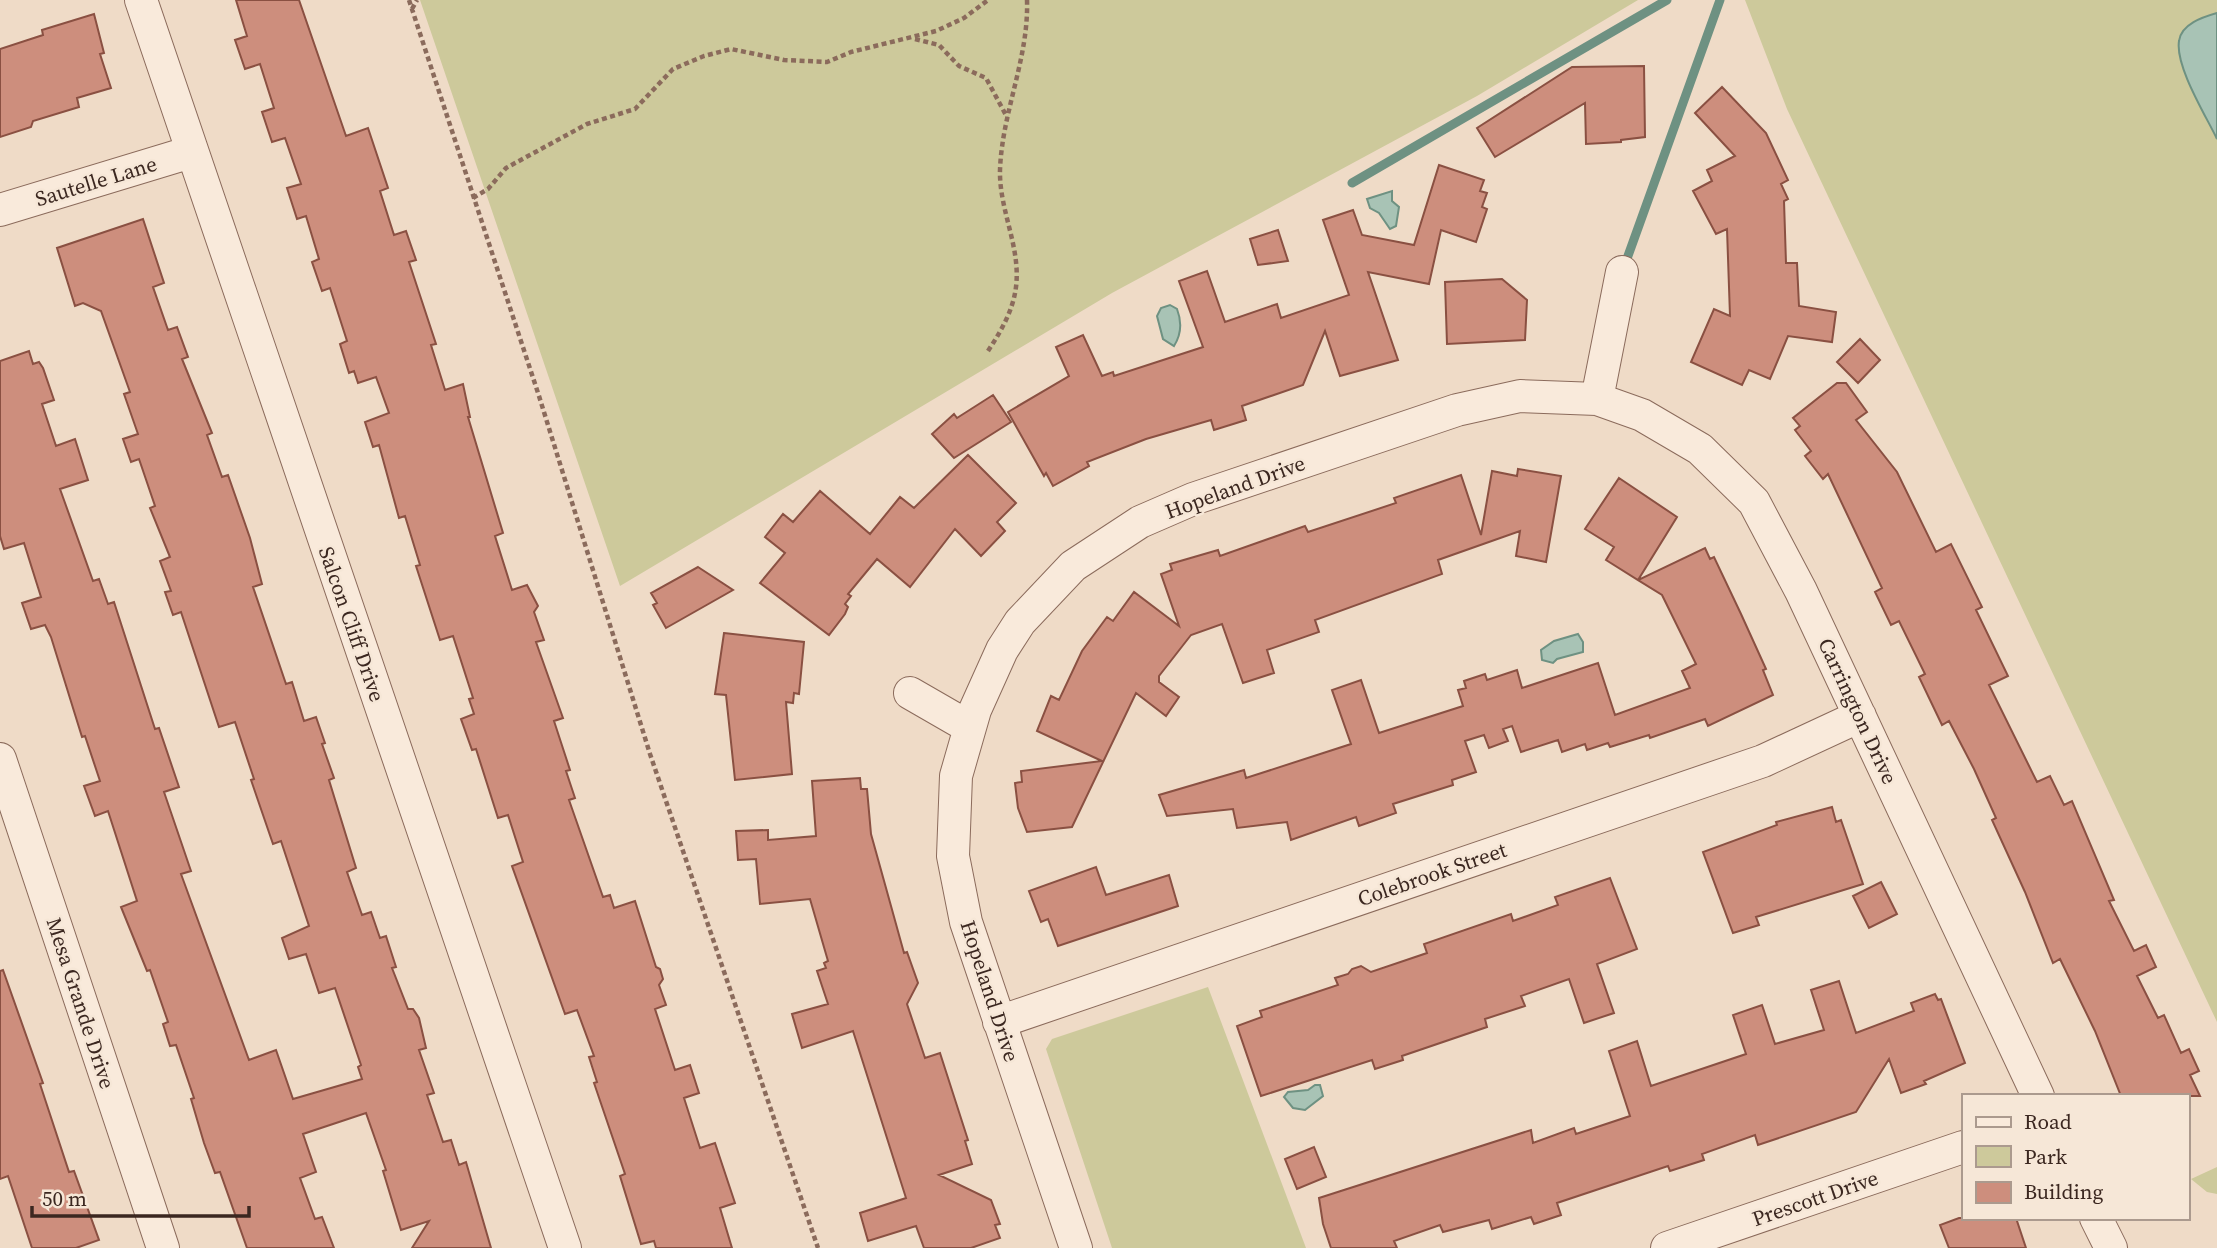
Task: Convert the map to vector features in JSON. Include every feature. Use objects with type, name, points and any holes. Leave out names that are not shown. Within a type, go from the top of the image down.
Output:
[{"type":"street","name":"Salcon Cliff Drive","points":[[141,0],[565,1248]]},
{"type":"street","name":"Sautelle Lane","points":[[0,210],[191,152]]},
{"type":"street","points":[[1597,399],[1622,272]]},
{"type":"street","name":"Hopeland Drive","points":[[1076,1248],[966,922],[953,856],[956,776],[969,727],[990,674],[1020,622],[1073,566],[1140,522],[1193,499],[1491,401],[1547,395],[1597,399]]},
{"type":"street","name":"Carrington Drive","points":[[1597,399],[1642,415],[1685,438],[1721,466],[1754,502],[1774,536],[2038,1094]]},
{"type":"street","points":[[910,693],[969,727]]},
{"type":"street","name":"Colebrook Street","points":[[999,1022],[1763,761],[1860,716]]},
{"type":"street","name":"Mesa Grande Drive","points":[[0,759],[163,1248]]},
{"type":"street","name":"Prescott Drive","points":[[1667,1248],[1962,1147]]},
{"type":"street","points":[[2097,1220],[2110,1248]]},
{"type":"path","points":[[409,0],[540,396],[650,754],[818,1248]]},
{"type":"path","points":[[412,10],[417,0]]},
{"type":"path","points":[[473,198],[488,189],[506,168],[587,124],[635,109],[673,69],[704,56],[731,49],[784,60],[827,62],[851,52],[912,38],[964,18],[988,0]]},
{"type":"path","points":[[988,351],[1009,313],[1016,288],[1017,259],[1002,202],[1000,171],[1028,24],[1027,0]]},
{"type":"path","points":[[912,38],[939,46],[959,66],[986,78],[1008,118]]},
{"type":"green space","points":[[420,0],[1638,0],[1477,96],[1112,293],[620,586]]},
{"type":"green space","points":[[1745,0],[2217,0],[2217,1022],[1787,109]]},
{"type":"green space","points":[[1208,987],[1306,1248],[1112,1248],[1046,1049],[1052,1039]]},
{"type":"green space","points":[[2217,1167],[2217,1194],[2207,1192],[2191,1179]]},
{"type":"shaded area","points":[[2217,13],[2217,139],[2186,77],[2179,41],[2188,26]]},
{"type":"shaded area","points":[[1392,191],[1392,201],[1399,207],[1396,226],[1390,229],[1379,213],[1370,208],[1367,199]]},
{"type":"shaded area","points":[[1170,305],[1177,309],[1180,324],[1174,346],[1163,339],[1157,316],[1161,308]]},
{"type":"shaded area","points":[[1578,634],[1583,642],[1583,652],[1557,659],[1553,663],[1542,660],[1541,650],[1554,641]]},
{"type":"shaded area","points":[[1320,1085],[1323,1096],[1305,1110],[1293,1108],[1284,1097],[1288,1092],[1308,1090]]},
{"type":"building","points":[[236,0],[299,0],[346,136],[368,128],[388,188],[380,191],[394,235],[406,231],[416,260],[409,262],[436,344],[431,345],[445,390],[463,384],[468,417],[503,533],[495,536],[512,590],[527,585],[538,606],[534,612],[544,640],[536,642],[563,718],[554,721],[570,770],[566,771],[575,798],[569,800],[603,897],[610,895],[614,908],[635,901],[656,967],[660,969],[663,979],[659,985],[666,1005],[655,1009],[675,1070],[690,1065],[699,1093],[684,1098],[700,1148],[715,1143],[735,1203],[720,1208],[732,1248],[656,1248],[654,1241],[641,1244],[620,1176],[625,1174],[594,1083],[597,1082],[589,1057],[594,1056],[577,1010],[565,1014],[512,866],[523,862],[508,815],[498,818],[476,749],[472,750],[461,719],[474,714],[469,699],[473,698],[453,636],[440,640],[416,566],[420,565],[405,516],[399,518],[379,445],[373,447],[365,422],[389,413],[376,377],[358,383],[354,371],[349,373],[340,344],[347,341],[330,288],[322,291],[312,262],[319,259],[306,216],[297,219],[287,188],[301,184],[285,138],[272,142],[262,112],[274,108],[260,64],[245,69],[235,40],[247,36]]},
{"type":"building","points":[[94,14],[104,53],[100,54],[111,88],[77,98],[79,107],[33,121],[31,127],[0,137],[0,49],[43,35],[42,30]]},
{"type":"building","points":[[1644,66],[1645,137],[1621,142],[1586,144],[1585,103],[1495,157],[1477,128],[1572,67]]},
{"type":"building","points":[[1722,87],[1766,133],[1788,180],[1781,184],[1788,199],[1784,201],[1786,263],[1797,263],[1799,306],[1836,312],[1832,342],[1788,336],[1770,379],[1749,370],[1742,385],[1691,362],[1714,309],[1730,316],[1727,229],[1716,234],[1693,191],[1712,181],[1707,170],[1735,156],[1695,113]]},
{"type":"building","points":[[1439,165],[1484,180],[1480,191],[1487,193],[1482,207],[1487,209],[1476,242],[1441,230],[1429,284],[1368,272],[1398,360],[1340,376],[1325,331],[1303,385],[1242,406],[1246,420],[1214,430],[1211,420],[1146,439],[1087,462],[1089,466],[1053,486],[1046,473],[1044,476],[1008,412],[1069,376],[1056,347],[1083,335],[1102,376],[1113,372],[1114,376],[1203,347],[1179,281],[1207,271],[1225,322],[1277,304],[1281,318],[1349,295],[1323,220],[1353,210],[1362,235],[1414,245]]},
{"type":"building","points":[[143,219],[164,283],[153,287],[168,330],[177,327],[188,357],[182,359],[212,433],[207,435],[222,477],[228,475],[250,538],[262,584],[253,587],[286,684],[292,682],[304,721],[316,717],[325,743],[322,744],[334,778],[329,780],[356,868],[347,872],[362,915],[371,912],[380,938],[386,936],[396,967],[392,968],[408,1009],[413,1009],[419,1018],[426,1048],[419,1050],[434,1093],[427,1095],[443,1142],[451,1140],[459,1165],[466,1162],[491,1248],[412,1248],[429,1221],[401,1230],[383,1171],[386,1170],[366,1113],[303,1134],[316,1172],[300,1178],[315,1219],[322,1217],[334,1248],[247,1248],[220,1172],[215,1173],[204,1143],[191,1099],[194,1098],[176,1045],[170,1046],[163,1024],[168,1022],[150,970],[147,971],[121,907],[137,901],[108,811],[95,816],[84,786],[100,781],[85,736],[82,737],[51,637],[45,625],[31,629],[22,603],[41,597],[24,543],[4,549],[0,536],[0,361],[29,351],[33,364],[39,362],[43,368],[54,400],[42,404],[56,446],[75,439],[88,480],[60,489],[93,581],[99,579],[108,604],[114,602],[155,729],[159,728],[179,787],[164,792],[191,871],[181,874],[249,1060],[276,1050],[293,1099],[362,1079],[358,1067],[361,1065],[335,988],[319,993],[306,954],[289,959],[282,938],[309,926],[281,841],[273,844],[235,722],[219,727],[181,612],[173,615],[165,592],[171,591],[160,561],[170,557],[150,508],[155,506],[139,459],[131,462],[123,439],[138,434],[124,394],[130,392],[101,311],[83,303],[75,306],[57,248]]},
{"type":"building","points":[[1278,230],[1288,261],[1258,265],[1250,239]]},
{"type":"building","points":[[1502,279],[1527,300],[1525,340],[1447,344],[1445,282]]},
{"type":"building","points":[[1860,339],[1880,360],[1858,383],[1837,362]]},
{"type":"building","points":[[1837,383],[1846,383],[1867,412],[1856,420],[1897,472],[1936,552],[1951,544],[1982,607],[1976,610],[2008,676],[1989,685],[2037,782],[2050,776],[2064,805],[2072,801],[2114,900],[2109,901],[2134,951],[2146,945],[2156,967],[2137,976],[2158,1018],[2164,1015],[2181,1053],[2189,1049],[2199,1071],[2190,1075],[2200,1096],[2120,1094],[2095,1031],[2060,959],[2053,963],[2025,892],[1992,820],[1996,818],[1974,769],[1949,721],[1942,725],[1919,677],[1925,674],[1899,621],[1891,625],[1875,592],[1882,588],[1828,474],[1823,479],[1805,456],[1811,451],[1795,430],[1800,426],[1793,418]]},
{"type":"building","points":[[993,395],[1011,422],[954,458],[932,434],[954,414],[957,418]]},
{"type":"building","points":[[968,455],[1016,503],[997,522],[1005,531],[981,556],[955,529],[910,587],[877,559],[848,594],[851,596],[845,604],[848,607],[845,614],[829,635],[760,583],[785,553],[765,537],[783,514],[793,522],[820,491],[870,534],[900,497],[914,508]]},
{"type":"building","points":[[1518,469],[1561,476],[1546,562],[1516,556],[1520,531],[1438,560],[1442,574],[1315,620],[1319,632],[1267,650],[1274,673],[1243,683],[1222,624],[1191,635],[1159,676],[1159,682],[1179,697],[1166,716],[1136,693],[1072,827],[1027,832],[1018,808],[1015,783],[1022,782],[1021,771],[1102,761],[1037,731],[1051,696],[1059,700],[1082,651],[1107,617],[1113,621],[1134,592],[1179,626],[1161,574],[1172,570],[1170,564],[1218,550],[1220,556],[1305,526],[1308,532],[1396,503],[1394,498],[1461,475],[1481,535],[1492,471],[1517,476]]},
{"type":"building","points":[[1619,478],[1677,517],[1638,580],[1606,560],[1614,547],[1585,529]]},
{"type":"building","points":[[1705,548],[1710,559],[1714,557],[1741,614],[1766,669],[1763,670],[1773,695],[1708,726],[1705,719],[1650,738],[1649,735],[1610,747],[1608,743],[1587,750],[1585,744],[1562,752],[1558,740],[1521,752],[1512,726],[1503,729],[1508,741],[1489,748],[1484,735],[1465,741],[1476,772],[1452,780],[1453,785],[1393,804],[1396,813],[1359,826],[1356,817],[1291,840],[1287,822],[1237,828],[1233,809],[1167,816],[1159,795],[1244,770],[1246,778],[1351,744],[1332,690],[1361,680],[1379,733],[1463,706],[1458,690],[1466,688],[1464,681],[1485,674],[1487,680],[1517,670],[1522,688],[1598,663],[1615,715],[1690,688],[1682,671],[1696,664],[1662,595],[1638,580]]},
{"type":"building","points":[[698,567],[733,590],[666,628],[653,605],[657,603],[651,593]]},
{"type":"building","points":[[724,633],[804,642],[799,694],[794,693],[793,703],[786,702],[792,774],[735,780],[726,695],[715,694]]},
{"type":"building","points":[[860,778],[861,789],[867,789],[871,834],[904,953],[907,952],[918,983],[907,1004],[925,1058],[940,1053],[968,1140],[965,1141],[972,1164],[939,1175],[991,1200],[1000,1224],[995,1225],[1000,1238],[971,1248],[924,1248],[916,1226],[868,1241],[860,1213],[906,1198],[853,1031],[802,1048],[792,1014],[828,1004],[817,971],[826,968],[824,963],[828,961],[810,899],[760,904],[756,859],[738,860],[736,831],[768,830],[768,840],[816,836],[812,781]]},
{"type":"building","points":[[1832,807],[1836,822],[1841,820],[1863,884],[1756,917],[1759,925],[1733,933],[1703,852],[1777,825],[1776,822]]},
{"type":"building","points":[[1096,867],[1106,895],[1169,875],[1178,906],[1058,946],[1048,919],[1041,922],[1029,891]]},
{"type":"building","points":[[1610,878],[1637,949],[1597,964],[1614,1013],[1584,1023],[1569,979],[1521,996],[1525,1006],[1485,1019],[1487,1027],[1402,1056],[1403,1060],[1375,1069],[1372,1060],[1261,1096],[1237,1026],[1262,1017],[1260,1011],[1338,985],[1335,978],[1348,974],[1352,969],[1361,966],[1371,972],[1427,953],[1424,944],[1511,914],[1513,921],[1558,905],[1555,897]]},
{"type":"building","points":[[1881,882],[1897,914],[1869,928],[1853,896]]},
{"type":"building","points":[[3,970],[43,1083],[40,1084],[69,1172],[74,1171],[99,1240],[76,1248],[32,1248],[8,1176],[0,1179],[0,971]]},
{"type":"building","points":[[1839,981],[1856,1033],[1914,1011],[1911,1003],[1935,994],[1938,1000],[1941,999],[1965,1063],[1924,1081],[1926,1084],[1901,1093],[1889,1059],[1856,1112],[1758,1145],[1755,1135],[1702,1154],[1704,1160],[1670,1171],[1668,1166],[1557,1203],[1561,1215],[1534,1224],[1531,1217],[1492,1229],[1489,1220],[1443,1232],[1440,1225],[1394,1241],[1397,1248],[1331,1248],[1323,1224],[1319,1198],[1531,1130],[1533,1143],[1574,1128],[1576,1134],[1630,1116],[1609,1051],[1637,1041],[1651,1086],[1746,1054],[1733,1015],[1762,1005],[1775,1044],[1824,1030],[1811,990]]},
{"type":"building","points":[[1314,1147],[1326,1177],[1297,1189],[1285,1159]]},
{"type":"building","points":[[1959,1218],[2017,1220],[2026,1248],[1949,1248],[1940,1225]]},
{"type":"waterway","points":[[1352,183],[1667,0]]},
{"type":"waterway","points":[[1624,267],[1720,0]]}]
